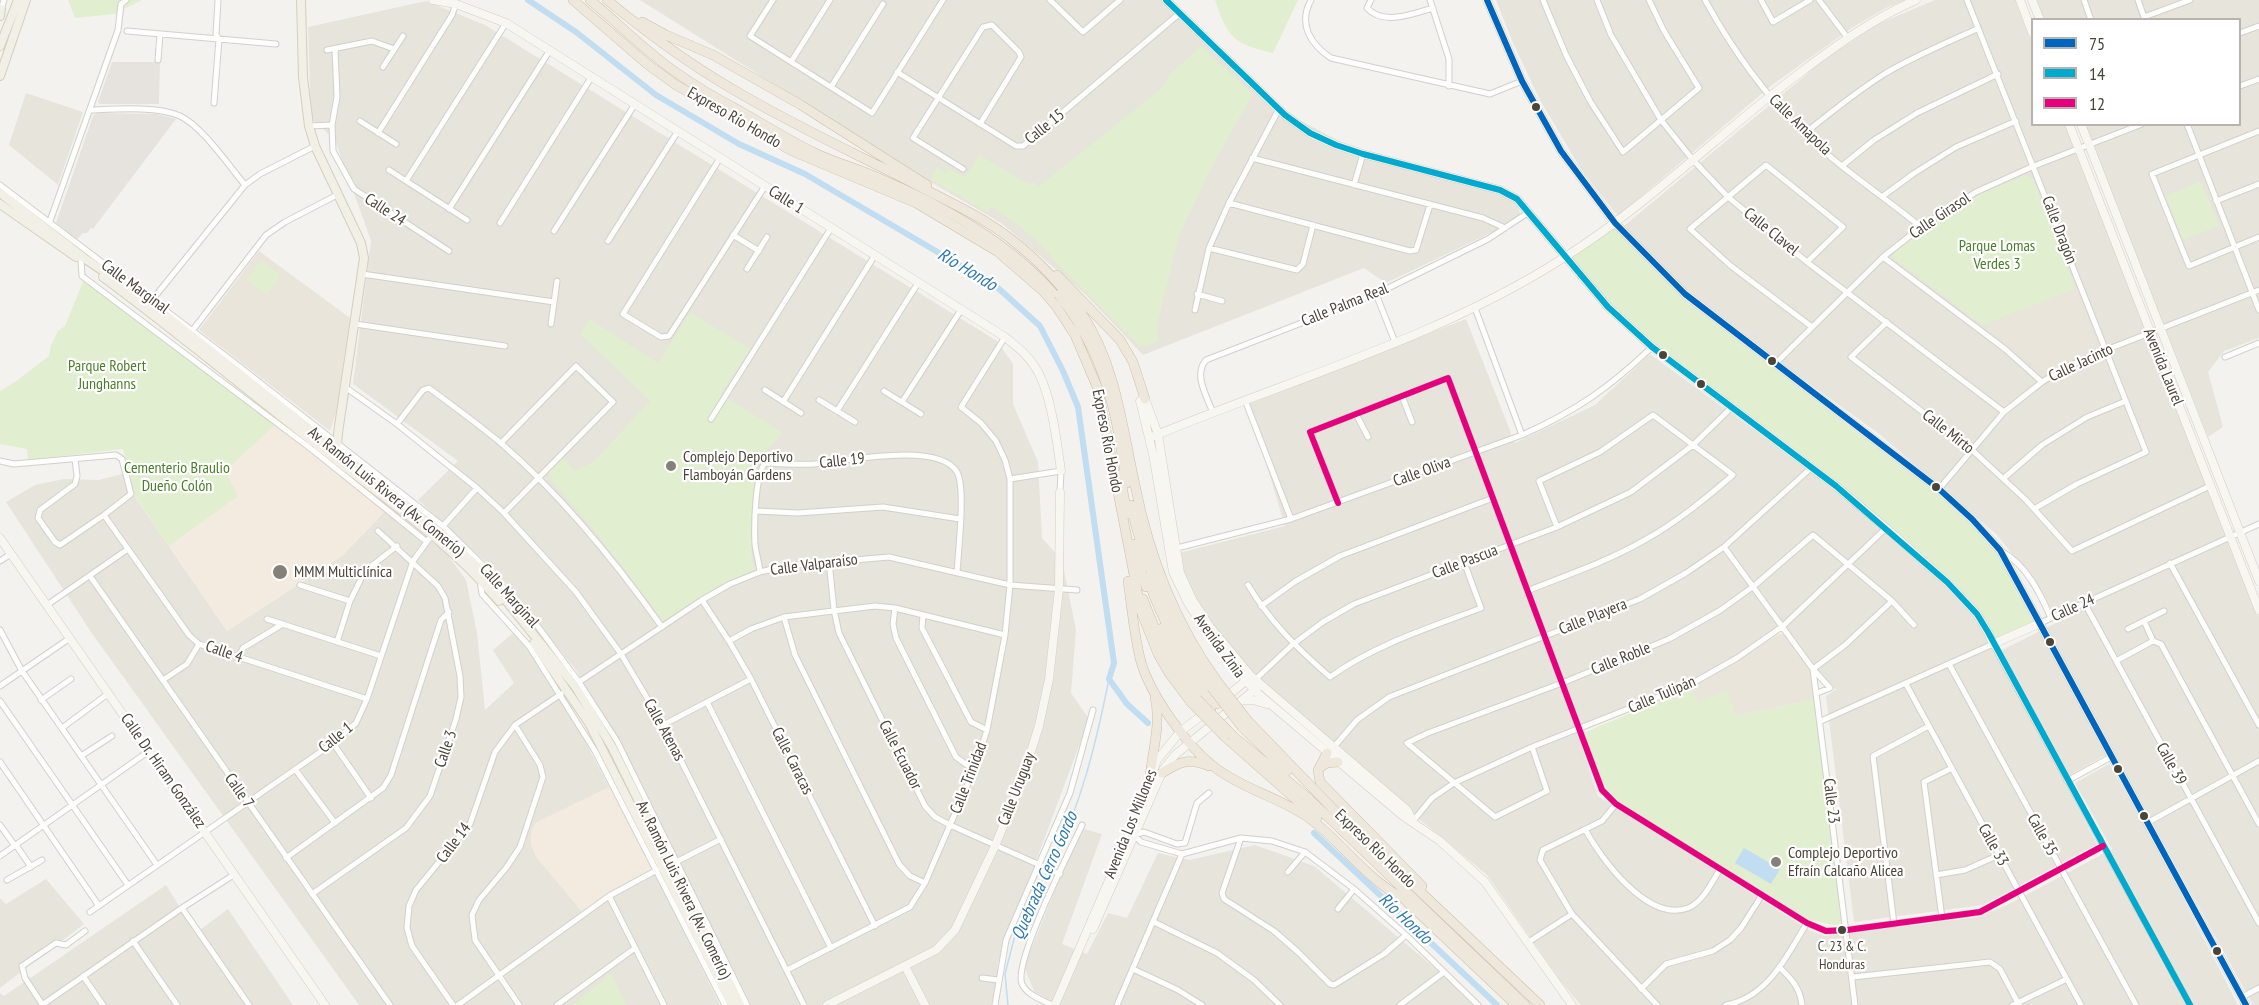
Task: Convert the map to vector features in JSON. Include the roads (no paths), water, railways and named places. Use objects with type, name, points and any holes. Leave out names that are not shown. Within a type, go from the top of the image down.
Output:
[{"type":"highway","name":"Expreso Río Hondo","points":[[573,0],[647,64],[676,85],[792,151],[916,203],[998,252],[1029,277],[1056,306],[1089,365],[1101,402],[1137,595],[1147,630],[1164,664],[1193,700],[1229,736],[1516,1005]]},
{"type":"highway","points":[[590,0],[650,53],[718,100],[817,154],[880,178],[940,208],[1008,250],[1039,278],[1063,305],[1093,359],[1107,406],[1143,598],[1155,633],[1193,700]]},
{"type":"highway","name":"Expreso Río Hondo","points":[[609,0],[684,58],[734,90],[950,203],[1013,240],[1043,267],[1071,299],[1086,321],[1098,346],[1119,404],[1141,513],[1158,569],[1186,631],[1215,685],[1245,724],[1540,1005]]},
{"type":"highway","points":[[609,0],[649,26],[712,55],[801,105],[920,180],[950,203]]},
{"type":"highway","points":[[768,108],[794,126],[920,193],[1011,246],[1039,271],[1066,303],[1089,341],[1103,373],[1113,405],[1140,551],[1152,592],[1164,618],[1214,706]]},
{"type":"highway","points":[[1013,240],[1041,259],[1115,334],[1133,362],[1143,400]]},
{"type":"highway","points":[[1118,498],[1119,521],[1136,639],[1145,673],[1154,692],[1180,732],[1217,769]]},
{"type":"highway","points":[[1137,530],[1156,584],[1178,632],[1215,685]]},
{"type":"highway","points":[[1133,544],[1148,593],[1164,632],[1185,671],[1214,706]]},
{"type":"highway","points":[[1150,776],[1158,721],[1154,692]]},
{"type":"highway","points":[[1245,724],[1531,1005]]},
{"type":"highway","points":[[1229,736],[1306,796],[1526,1005]]},
{"type":"highway","points":[[1330,750],[1318,768],[1317,776],[1320,782],[1434,898],[1439,910]]},
{"type":"highway","points":[[1161,773],[1177,764],[1191,761],[1217,769],[1281,801],[1308,817],[1389,891],[1403,898]]},
{"type":"highway","points":[[1318,768],[1327,763],[1338,762]]},
{"type":"main road","points":[[0,46],[18,0]]},
{"type":"main road","points":[[0,76],[26,0]]},
{"type":"main road","points":[[301,0],[303,77],[309,126],[315,146],[361,243],[364,258],[345,387],[333,449]]},
{"type":"main road","name":"Av. Ramón Luis Rivera (Av. Comerío)","points":[[0,194],[84,258],[150,303],[437,530],[483,572],[575,686],[612,747],[732,1005]]},
{"type":"main road","name":"Av. Ramón Luis Rivera (Av. Comerío)","points":[[0,204],[189,335]]},
{"type":"main road","name":"Av. Ramón Luis Rivera (Av. Comerío)","points":[[333,449],[430,539],[480,578],[537,647],[589,723],[740,1005]]},
{"type":"street","points":[[213,103],[219,39],[216,35],[218,0]]},
{"type":"street","name":"Calle 1","points":[[433,0],[456,4],[506,23],[1005,337],[1024,353],[1036,369],[1054,423],[1061,471]]},
{"type":"street","points":[[773,0],[750,36],[872,113],[943,0]]},
{"type":"street","points":[[791,62],[830,0]]},
{"type":"street","points":[[1050,0],[1083,32],[1120,0]]},
{"type":"street","points":[[1166,0],[1279,109],[1310,133],[1336,146],[1500,190],[1517,199],[1608,307],[1652,347],[1836,486],[1947,582],[1977,614],[2190,1005]]},
{"type":"street","points":[[1311,0],[1305,22],[1308,36],[1317,49],[1331,58],[1490,94],[1522,81]]},
{"type":"street","points":[[1371,0],[1367,8],[1371,14],[1395,18],[1433,8]]},
{"type":"street","points":[[1430,0],[1449,58],[1449,86]]},
{"type":"street","points":[[1487,0],[1522,81],[1561,151],[1614,223],[1684,294],[1939,489],[1972,519],[2000,550],[2038,624],[2247,1005]]},
{"type":"street","points":[[1543,0],[1566,55],[1590,101],[1623,152],[1699,88],[1664,30],[1650,0]]},
{"type":"street","name":"Calle Clavel","points":[[1597,0],[1611,35],[1661,120],[1693,160],[1728,197],[1807,262],[2004,412]]},
{"type":"street","name":"Calle Amapola","points":[[1705,0],[1728,42],[1768,96],[1804,134],[1921,227]]},
{"type":"street","points":[[1761,0],[1773,22],[1810,0]]},
{"type":"street","points":[[1819,0],[1847,37]]},
{"type":"street","points":[[1150,438],[1395,342],[1475,308],[1565,258],[1614,223],[1768,96],[1847,37],[1916,0]]},
{"type":"street","name":"Calle Dragón","points":[[1967,0],[2146,452],[2077,484],[2034,509]]},
{"type":"street","points":[[2020,0],[2031,29]]},
{"type":"street","points":[[2032,0],[2039,18]]},
{"type":"street","points":[[2084,0],[2090,18]]},
{"type":"street","points":[[2138,0],[2145,18],[2190,0]]},
{"type":"street","points":[[50,221],[91,110],[118,30],[124,2]]},
{"type":"street","points":[[378,133],[452,15],[456,4]]},
{"type":"street","points":[[831,87],[884,4]]},
{"type":"street","name":"Calle 15","points":[[897,72],[1016,146],[1023,146],[1180,13]]},
{"type":"street","points":[[406,182],[506,23]]},
{"type":"street","points":[[963,169],[913,138],[983,27],[992,25],[1019,52],[1021,57],[980,124]]},
{"type":"street","points":[[2241,33],[2259,26]]},
{"type":"street","points":[[1804,134],[1844,101],[1886,73],[1977,29]]},
{"type":"street","points":[[127,31],[276,44]]},
{"type":"street","points":[[158,60],[160,34]]},
{"type":"street","points":[[382,67],[403,36]]},
{"type":"street","points":[[327,50],[372,41],[394,49]]},
{"type":"street","name":"Calle 24","points":[[335,48],[338,97],[332,125],[333,151],[354,189],[449,251]]},
{"type":"street","points":[[449,209],[550,50]]},
{"type":"street","points":[[1843,165],[1874,140],[1917,113],[1998,74]]},
{"type":"street","points":[[500,223],[592,76]]},
{"type":"street","points":[[2241,86],[2259,79]]},
{"type":"street","points":[[554,231],[635,104]]},
{"type":"street","points":[[1194,310],[1209,248],[1229,203],[1279,109]]},
{"type":"street","points":[[91,110],[161,110],[181,116],[197,128],[245,185]]},
{"type":"street","points":[[1883,196],[1956,147],[2016,120]]},
{"type":"street","points":[[360,121],[396,144]]},
{"type":"street","points":[[309,126],[332,125]]},
{"type":"street","name":"Avenida Laurel","points":[[2070,126],[2259,609]]},
{"type":"street","name":"Avenida Laurel","points":[[2082,126],[2259,581]]},
{"type":"street","name":"Calle Girasol","points":[[1775,364],[1883,257],[1921,227],[1976,192],[2034,166],[2137,126]]},
{"type":"street","points":[[2188,126],[2259,310]]},
{"type":"street","points":[[608,241],[678,131]]},
{"type":"street","points":[[2259,131],[2152,174],[2189,266],[2259,237]]},
{"type":"street","points":[[153,299],[245,185],[260,174],[315,146]]},
{"type":"street","points":[[1354,185],[1363,154]]},
{"type":"street","points":[[720,158],[623,314],[661,337],[669,336],[765,186]]},
{"type":"street","points":[[1252,159],[1483,218],[1505,228]]},
{"type":"street","points":[[1807,262],[1843,227],[1766,165],[1690,229],[1731,266],[1812,327]]},
{"type":"street","points":[[388,170],[467,220]]},
{"type":"street","points":[[2216,201],[2259,184]]},
{"type":"street","name":"Calle Marginal","points":[[0,185],[153,299],[189,335],[333,449],[442,526],[484,566],[536,624],[579,682],[617,741],[666,866],[725,1005]]},
{"type":"street","points":[[178,348],[266,235],[285,222],[337,195]]},
{"type":"street","points":[[1229,203],[1410,251],[1416,250],[1430,205]]},
{"type":"street","name":"Calle Palma Real","points":[[1213,413],[1199,375],[1206,360],[1376,294],[1488,239],[1529,212]]},
{"type":"street","points":[[1209,248],[1297,270],[1303,264],[1313,225]]},
{"type":"street","points":[[711,419],[831,228]]},
{"type":"street","points":[[733,235],[759,251]]},
{"type":"street","points":[[747,269],[767,237]]},
{"type":"street","points":[[1364,246],[1366,239]]},
{"type":"street","points":[[783,402],[875,255]]},
{"type":"street","points":[[1883,257],[2005,349],[2042,382]]},
{"type":"street","name":"Calle Marginal","points":[[81,261],[82,276],[430,539]]},
{"type":"street","points":[[362,274],[554,302]]},
{"type":"street","points":[[551,324],[557,281]]},
{"type":"street","points":[[837,411],[918,283]]},
{"type":"street","name":"Calle Jacinto","points":[[1939,489],[2004,412],[2064,368],[2259,290]]},
{"type":"street","points":[[1197,294],[1222,301]]},
{"type":"street","points":[[1376,294],[1395,342]]},
{"type":"street","points":[[1475,308],[1522,435]]},
{"type":"street","points":[[902,402],[961,310]]},
{"type":"street","name":"Calle Mirto","points":[[1887,322],[1851,357],[1971,449],[2004,478],[2072,551],[2210,486]]},
{"type":"street","points":[[355,324],[505,346]]},
{"type":"street","name":"Calle Trinidad","points":[[787,970],[910,907],[925,883],[974,770],[987,730],[1005,635],[1010,585],[1010,479],[1005,460],[996,441],[981,423],[961,408],[1005,337]]},
{"type":"street","points":[[2224,357],[2259,343]]},
{"type":"street","name":"Calle Oliva","points":[[1172,549],[1291,519],[1522,435],[1558,419],[1590,400],[1621,377],[1652,347]]},
{"type":"street","points":[[501,444],[576,366],[613,402],[504,513]]},
{"type":"street","points":[[1338,503],[1310,432],[1448,378],[1602,790],[1616,804],[1807,923],[1826,931],[1847,930],[1980,912],[2103,846]]},
{"type":"street","name":"Calle Atenas","points":[[345,387],[397,424],[477,488],[504,513],[576,592],[621,654],[663,725],[804,1005]]},
{"type":"street","points":[[397,424],[423,390],[429,388],[501,444],[538,478],[596,540],[662,627]]},
{"type":"street","points":[[765,390],[801,413]]},
{"type":"street","points":[[884,391],[921,414]]},
{"type":"street","points":[[1402,396],[1412,422]]},
{"type":"street","points":[[819,400],[855,422]]},
{"type":"street","name":"Avenida Zinia","points":[[1143,400],[1158,434],[1173,572],[1188,603],[1211,638],[1234,667],[1254,680]]},
{"type":"street","name":"Avenida Zinia","points":[[1143,400],[1172,549],[1193,601],[1210,627],[1254,680],[1330,750],[1338,762],[1440,841],[1485,882],[1572,1005]]},
{"type":"street","points":[[1245,400],[1291,519]]},
{"type":"street","points":[[2004,478],[2042,445],[2087,417],[2126,401]]},
{"type":"street","name":"Calle Pascua","points":[[1254,680],[1292,645],[1323,622],[1354,604],[1557,527],[1631,492],[1693,445],[1731,408]]},
{"type":"street","points":[[1356,414],[1368,437]]},
{"type":"street","points":[[1527,591],[1605,561],[1645,540],[1690,511],[1733,475],[1653,415],[1600,452],[1539,481],[1557,527]]},
{"type":"street","points":[[0,461],[14,464],[117,455],[122,459],[130,494],[60,545],[55,542],[38,518],[40,510],[75,484],[77,476],[75,459]]},
{"type":"street","name":"Calle 19","points":[[760,572],[755,543],[756,511],[760,469],[765,464],[812,464],[903,455],[936,458],[949,463],[957,472],[960,519]]},
{"type":"street","name":"Calle Playera","points":[[1330,750],[1357,720],[1389,697],[1640,599],[1686,573],[1724,547],[1811,468]]},
{"type":"street","points":[[1010,479],[1061,471],[1060,492]]},
{"type":"street","points":[[442,526],[477,488]]},
{"type":"street","name":"Calle Uruguay","points":[[827,1005],[936,950],[955,930],[995,846],[1022,783],[1039,726],[1049,679],[1059,589],[1060,492]]},
{"type":"street","points":[[1261,606],[1296,581],[1340,556],[1493,498]]},
{"type":"street","points":[[756,511],[798,513],[883,507],[960,519],[957,573]]},
{"type":"street","name":"Calle 4","points":[[104,515],[189,635],[199,644],[367,699]]},
{"type":"street","name":"Calle 24","points":[[1821,722],[2259,524]]},
{"type":"street","name":"Calle Tulipán","points":[[1413,821],[1432,798],[1454,783],[1532,747],[1691,684],[1737,658],[1783,626],[1886,528]]},
{"type":"street","name":"Calle 3","points":[[312,894],[406,828],[430,796],[456,719],[461,697],[460,676],[445,598],[438,586],[413,561],[378,531]]},
{"type":"street","name":"Calle Roble","points":[[1454,783],[1407,743],[1670,639],[1719,611],[1754,586],[1813,535],[1849,564]]},
{"type":"street","name":"Calle Dr. Hiram González","points":[[0,538],[325,1005]]},
{"type":"street","name":"Calle 1","points":[[90,912],[333,743],[356,723],[367,699],[413,561],[430,539]]},
{"type":"street","points":[[337,642],[350,601],[365,571],[396,546]]},
{"type":"street","points":[[1724,547],[1813,669],[1830,688],[1817,693]]},
{"type":"street","points":[[47,605],[128,549]]},
{"type":"street","points":[[2000,550],[2010,556],[2037,587],[2051,618]]},
{"type":"street","points":[[0,561],[11,554]]},
{"type":"street","name":"Calle Valparaíso","points":[[579,682],[702,600],[730,584],[760,572],[785,566],[889,557],[1010,585],[1077,590]]},
{"type":"street","name":"Calle Ecuador","points":[[829,561],[839,633],[925,806],[935,817],[950,825],[1060,874]]},
{"type":"street","points":[[1248,585],[1261,606],[1292,645],[1330,677],[1379,646],[1481,608],[1464,562]]},
{"type":"street","points":[[2170,563],[2259,725]]},
{"type":"street","points":[[1849,564],[1892,601],[1914,624]]},
{"type":"street","name":"Calle 7","points":[[90,576],[390,1005]]},
{"type":"street","name":"Calle Marginal","points":[[480,578],[482,594],[529,646],[561,694],[666,866],[747,1005]]},
{"type":"street","points":[[300,585],[350,601]]},
{"type":"street","name":"Calle Caracas","points":[[702,600],[751,679],[875,926]]},
{"type":"street","points":[[1813,669],[1845,645],[1892,601]]},
{"type":"street","name":"Calle 39","points":[[2085,603],[2259,923]]},
{"type":"street","points":[[729,641],[751,629],[784,617],[875,606],[895,608],[1005,635]]},
{"type":"street","points":[[895,608],[893,624],[896,638],[956,758],[974,770]]},
{"type":"street","points":[[2128,629],[2164,611]]},
{"type":"street","points":[[286,858],[371,798],[391,775],[441,620],[448,612]]},
{"type":"street","points":[[923,615],[922,628],[959,703],[971,722],[987,730]]},
{"type":"street","points":[[784,617],[795,655],[899,864],[910,876],[925,883]]},
{"type":"street","points":[[267,619],[381,656]]},
{"type":"street","points":[[2144,621],[2153,641],[2161,644],[2259,825]]},
{"type":"street","points":[[238,657],[243,648],[283,624]]},
{"type":"street","points":[[0,630],[41,700],[157,865]]},
{"type":"street","points":[[0,686],[70,638]]},
{"type":"street","points":[[2116,662],[2153,641]]},
{"type":"street","points":[[163,680],[187,664],[199,644]]},
{"type":"street","name":"Calle 35","points":[[1949,664],[2136,1005]]},
{"type":"street","points":[[1234,667],[1238,679],[1235,690]]},
{"type":"street","name":"Calle 23","points":[[1813,669],[1855,1005]]},
{"type":"street","points":[[41,700],[71,679]]},
{"type":"street","points":[[663,725],[751,679]]},
{"type":"street","name":"Avenida Zinia","points":[[1254,680],[1255,691],[1407,810],[1413,821]]},
{"type":"street","name":"Avenida Los Millones","points":[[1054,1005],[1132,834],[1161,773],[1175,755],[1255,691],[1254,680],[1235,690],[1180,732],[1157,760],[1132,834],[1061,1005]]},
{"type":"street","name":"Calle 33","points":[[1906,684],[2081,1005]]},
{"type":"street","points":[[62,728],[109,693]]},
{"type":"street","name":"Calle 14","points":[[453,1005],[412,946],[407,928],[409,906],[416,890],[470,824],[495,752],[515,724],[561,694]]},
{"type":"street","points":[[1243,700],[1259,701],[1276,708]]},
{"type":"street","points":[[0,701],[128,885]]},
{"type":"street","points":[[707,702],[831,948]]},
{"type":"street","points":[[995,1005],[1006,940],[1070,793],[1093,710]]},
{"type":"street","points":[[515,724],[540,765],[543,777],[520,847],[479,900],[472,915],[475,940],[519,1005]]},
{"type":"street","points":[[1894,924],[1873,756],[1929,726]]},
{"type":"street","points":[[81,756],[112,736]]},
{"type":"street","points":[[333,743],[371,798]]},
{"type":"street","points":[[1454,783],[1495,818],[1547,790],[1532,747]]},
{"type":"street","points":[[0,856],[149,751]]},
{"type":"street","points":[[2067,781],[2111,757]]},
{"type":"street","points":[[2147,823],[2259,761]]},
{"type":"street","points":[[0,762],[99,906]]},
{"type":"street","points":[[1942,918],[1924,782],[1952,768]]},
{"type":"street","points":[[296,769],[335,823]]},
{"type":"street","points":[[1132,834],[1144,832],[1178,844],[1185,843],[1197,802],[1209,794]]},
{"type":"street","points":[[1616,804],[1602,821],[1543,849],[1540,860],[1572,914],[1656,1005]]},
{"type":"street","points":[[0,825],[31,867]]},
{"type":"street","points":[[1054,1005],[1029,993],[1022,984],[1020,973],[1027,948],[1082,825]]},
{"type":"street","points":[[1585,829],[1597,852],[1644,900],[1659,908],[1677,910],[1688,908],[1698,901],[1720,869]]},
{"type":"street","points":[[1132,834],[1141,842],[1182,854],[1241,838],[1272,841],[1305,852],[1354,889],[1406,935],[1478,1005]]},
{"type":"street","points":[[1241,838],[1222,893],[1224,899],[1274,931],[1327,982],[1334,985],[1384,954],[1406,935]]},
{"type":"street","points":[[458,1005],[609,896],[721,839]]},
{"type":"street","points":[[1288,872],[1305,852]]},
{"type":"street","points":[[1117,1005],[1182,854]]},
{"type":"street","points":[[1936,875],[1965,870],[1999,855]]},
{"type":"street","points":[[7,880],[42,860]]},
{"type":"street","points":[[85,931],[66,945],[56,943],[22,966],[25,978],[42,1005],[133,941],[235,874]]},
{"type":"street","points":[[1338,909],[1354,889]]},
{"type":"street","points":[[1641,989],[1666,964],[1713,951],[1730,940],[1741,928],[1762,895]]},
{"type":"street","points":[[609,896],[664,1005]]},
{"type":"street","points":[[182,908],[249,1005]]},
{"type":"street","points":[[1527,943],[1572,914]]},
{"type":"street","points":[[1154,922],[1217,953],[1254,980],[1280,1005]]},
{"type":"street","points":[[1726,1005],[1751,997],[1768,983],[1807,923]]},
{"type":"street","points":[[133,941],[177,1005]]},
{"type":"street","points":[[557,1005],[635,948]]},
{"type":"street","points":[[1853,977],[1990,962],[2000,969],[2017,1005],[2067,979]]},
{"type":"street","points":[[905,966],[925,1005]]},
{"type":"street","points":[[1779,968],[1793,979],[1801,994],[1802,1005]]},
{"type":"street","points":[[1133,969],[1178,990],[1202,1005]]},
{"type":"street","points":[[1400,1005],[1408,1003],[1444,972]]},
{"type":"street","points":[[83,976],[103,1005]]},
{"type":"street","points":[[982,978],[998,980]]},
{"type":"street","points":[[2242,997],[2259,988]]},
{"type":"water","points":[[1744,848],[1780,869],[1771,884],[1735,863]]},
{"type":"waterway","name":"Río Hondo","points":[[528,0],[576,32],[656,95],[739,144],[805,174],[997,287],[1040,326],[1078,407],[1114,663],[1109,679],[1127,704],[1148,723]]},
{"type":"waterway","name":"Quebrada Cerro Gordo","points":[[1049,867],[1079,798],[1093,751],[1109,679]]},
{"type":"waterway","name":"Río Hondo","points":[[1314,833],[1497,1005]]},
{"type":"waterway","name":"Quebrada Cerro Gordo","points":[[1008,1005],[1005,974],[1014,939],[1047,871]]},
{"type":"place","name":"Complejo Deportivo Flamboyán Gardens","points":[[671,466]]},
{"type":"place","name":"MMM Multiclínica","points":[[280,572]]},
{"type":"place","name":"Complejo Deportivo Efraín Calcaño Alicea","points":[[1776,862]]},
{"type":"place","name":"C. 23 & C. Honduras","points":[[1842,930]]},
{"type":"park label","name":"Parque Lomas Verdes 3","points":[[1997,255]]},
{"type":"park label","name":"Parque Robert Junghanns","points":[[107,375]]},
{"type":"park label","name":"Cementerio Braulio Dueño Colón","points":[[177,477]]}]
